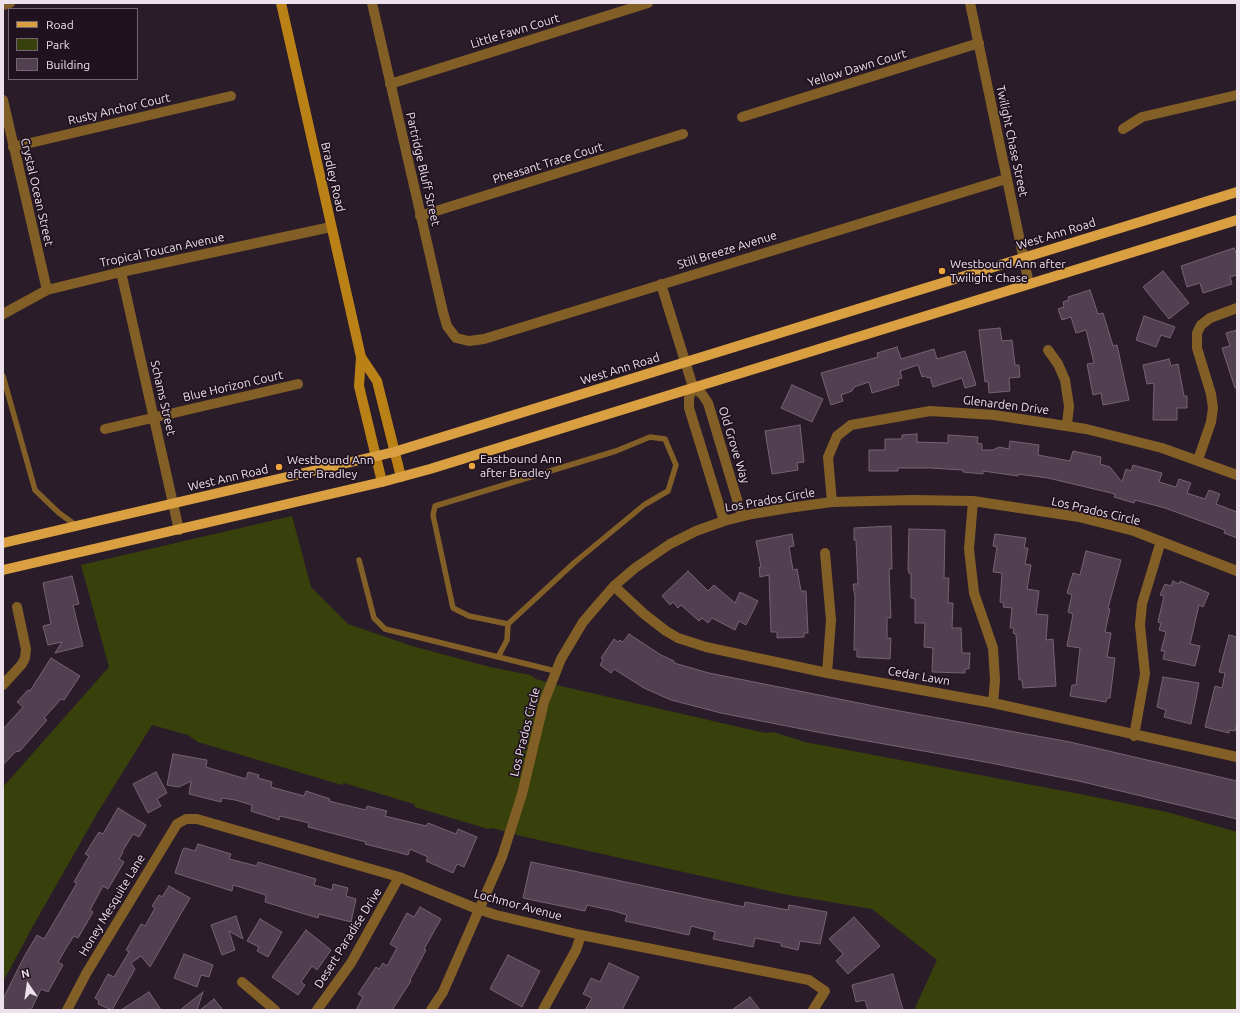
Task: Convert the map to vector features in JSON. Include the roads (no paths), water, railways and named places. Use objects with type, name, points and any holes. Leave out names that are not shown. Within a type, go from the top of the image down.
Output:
[{"type":"main road","name":"West Ann Road","points":[[3,543],[394,452],[1237,192]]},
{"type":"main road","points":[[3,570],[401,477],[1237,220]]},
{"type":"street","points":[[3,5],[10,3]]},
{"type":"street","name":"Bradley Road","points":[[281,3],[361,357],[359,386],[382,482]]},
{"type":"street","name":"Partridge Bluff Street","points":[[372,3],[420,216],[447,326],[456,338]]},
{"type":"street","name":"Little Fawn Court","points":[[390,84],[648,3]]},
{"type":"street","name":"Twilight Chase Street","points":[[970,3],[1029,284]]},
{"type":"street","name":"Yellow Dawn Court","points":[[742,117],[979,44]]},
{"type":"street","points":[[1123,129],[1142,118],[1237,95]]},
{"type":"street","name":"Rusty Anchor Court","points":[[13,147],[231,96]]},
{"type":"street","name":"Crystal Ocean Street","points":[[3,100],[47,290]]},
{"type":"street","name":"Pheasant Trace Court","points":[[420,216],[683,134]]},
{"type":"street","name":"Still Breeze Avenue","points":[[456,338],[469,340],[484,338],[1006,179]]},
{"type":"street","name":"Tropical Toucan Avenue","points":[[3,314],[47,290],[121,272],[331,227]]},
{"type":"street","name":"Schams Street","points":[[121,272],[179,530]]},
{"type":"street","name":"Old Grove Way","points":[[661,284],[693,387],[702,394],[708,403],[742,516]]},
{"type":"street","points":[[1198,460],[1211,422],[1213,408],[1211,394],[1196,343],[1199,330],[1210,318],[1237,308]]},
{"type":"street","points":[[1048,350],[1058,364],[1065,380],[1068,398],[1067,425]]},
{"type":"street","name":"Bradley Road","points":[[361,357],[377,381],[401,477]]},
{"type":"street","name":"Blue Horizon Court","points":[[105,429],[298,384]]},
{"type":"street","name":"Old Grove Way","points":[[693,387],[689,398],[689,408],[724,521]]},
{"type":"street","name":"Glenarden Drive","points":[[832,502],[828,457],[837,436],[851,425],[930,411],[994,415],[1067,425],[1125,438],[1198,460],[1237,475]]},
{"type":"street","name":"Los Prados Circle","points":[[431,1010],[443,992],[500,864],[514,822],[527,775],[540,716],[555,672],[567,647],[583,622],[614,586],[635,568],[670,544],[696,531],[742,516],[832,502],[912,500],[973,501],[1078,517],[1134,531],[1237,571]]},
{"type":"street","points":[[973,501],[969,549],[974,593],[993,648],[995,680],[993,703]]},
{"type":"street","points":[[1134,736],[1145,674],[1140,625],[1142,604],[1161,541]]},
{"type":"street","points":[[825,553],[831,620],[827,673]]},
{"type":"street","name":"Cedar Lawn","points":[[614,586],[654,623],[678,638],[706,647],[827,673],[993,703],[1134,736],[1237,757]]},
{"type":"street","points":[[3,685],[22,664],[25,658],[26,649],[18,607]]},
{"type":"street","name":"Lochmor Avenue","points":[[186,819],[197,819],[399,877],[480,910],[581,935],[809,980],[825,991],[813,1010]]},
{"type":"street","name":"Honey Mesquite Lane","points":[[67,1010],[87,972],[177,824],[186,819]]},
{"type":"street","name":"Desert Paradise Drive","points":[[317,1010],[354,957],[399,877]]},
{"type":"street","points":[[543,1010],[576,950],[581,935]]},
{"type":"street","points":[[242,982],[275,1010]]},
{"type":"lane","points":[[3,376],[35,490],[58,513],[77,526]]},
{"type":"lane","points":[[498,657],[507,640],[508,624],[575,562],[644,505],[668,491],[676,465],[665,440],[650,437],[616,451],[435,506],[433,515],[453,608],[469,616],[508,624]]},
{"type":"lane","points":[[359,560],[374,618],[380,627],[390,631],[555,672]]},
{"type":"place","name":"Westbound Ann after Twilight Chase","points":[[942,271]]},
{"type":"place","name":"Eastbound Ann after Bradley","points":[[472,466]]},
{"type":"place","name":"Westbound Ann after Bradley","points":[[279,467]]}]
